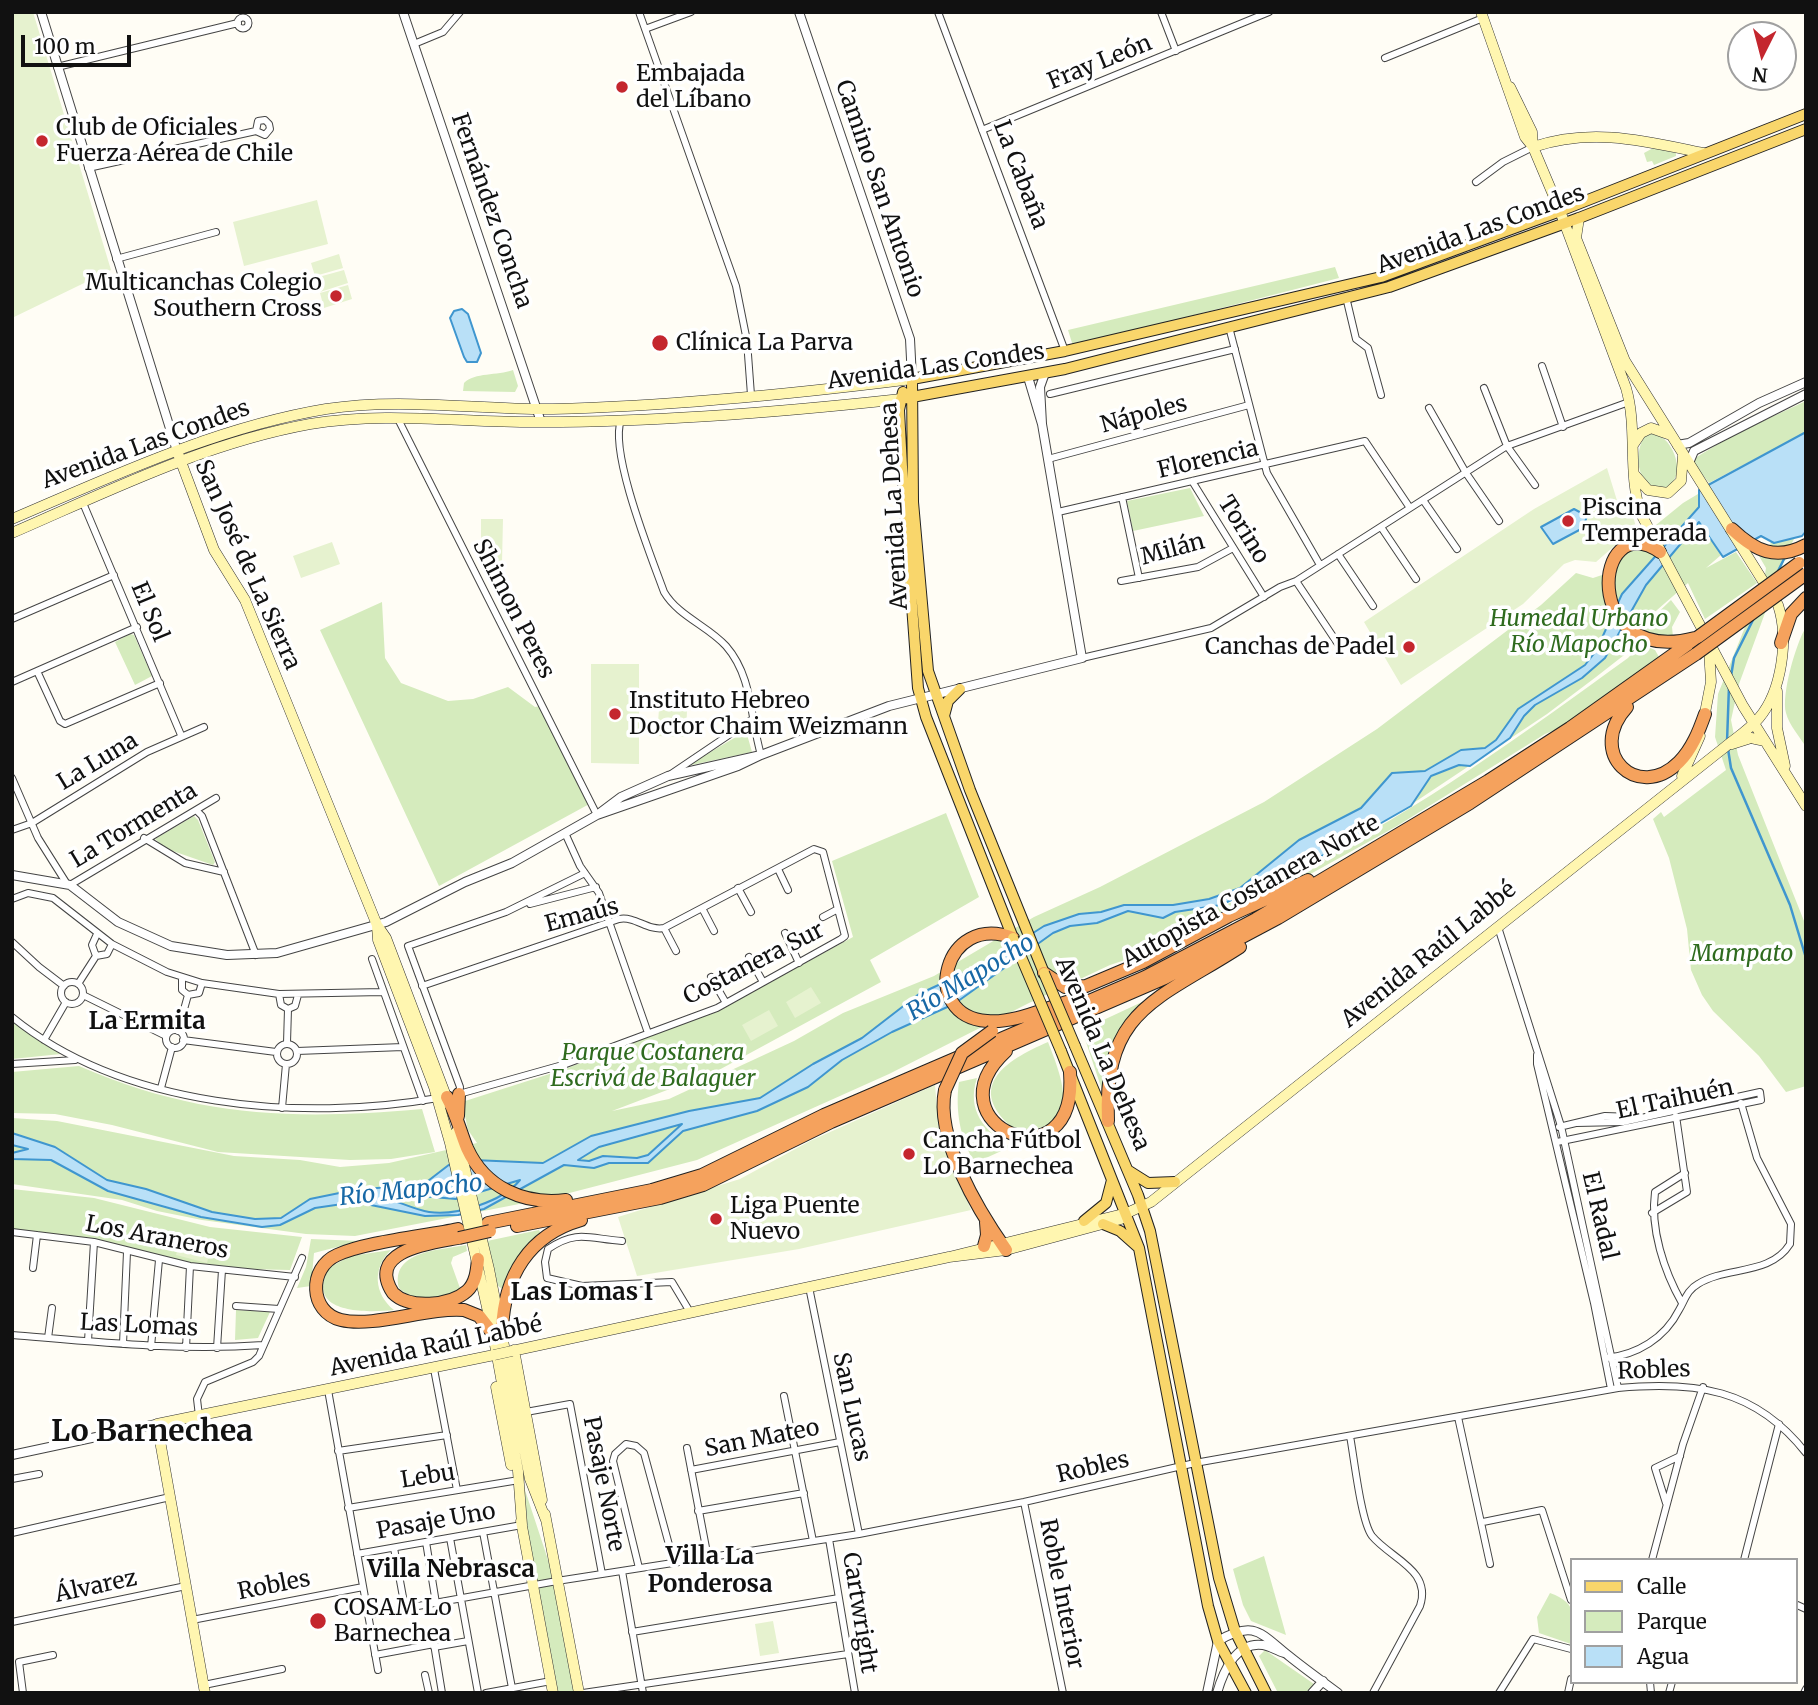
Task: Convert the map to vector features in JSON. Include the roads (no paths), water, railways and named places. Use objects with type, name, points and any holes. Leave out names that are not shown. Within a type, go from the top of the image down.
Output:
[{"type":"highway","points":[[1732,529],[1750,546],[1768,553],[1790,552],[1806,545]]},
{"type":"highway","points":[[1660,552],[1635,542],[1625,545],[1616,553],[1609,583],[1615,611],[1630,630],[1650,641],[1697,644]]},
{"type":"highway","name":"Autopista Costanera Norte","points":[[636,1198],[719,1168],[824,1115],[1145,977],[1265,914],[1532,754],[1697,644],[1804,565]]},
{"type":"highway","points":[[1781,643],[1791,614],[1806,598]]},
{"type":"highway","name":"Autopista Costanera Norte","points":[[636,1198],[719,1178],[831,1122],[1012,1046],[1185,968],[1312,898],[1509,779],[1640,694],[1697,644]]},
{"type":"highway","points":[[1640,694],[1616,721],[1610,738],[1616,761],[1634,775],[1657,776],[1675,766],[1689,749],[1705,714]]},
{"type":"highway","points":[[1044,973],[1061,985],[1075,988],[1125,969],[1229,916],[1363,856]]},
{"type":"highway","points":[[1108,1121],[1107,1086],[1111,1059],[1119,1040],[1134,1019],[1312,898]]},
{"type":"highway","points":[[990,1026],[963,1013],[948,993],[948,968],[960,945],[981,935],[997,933],[1013,937]]},
{"type":"highway","points":[[1003,1247],[956,1159],[944,1126],[944,1090],[962,1053],[990,1026],[1145,977]]},
{"type":"highway","points":[[1012,1046],[990,1068],[982,1094],[991,1119],[1010,1134],[1036,1137],[1058,1125],[1069,1105],[1070,1072]]},
{"type":"highway","points":[[448,1096],[458,1120],[458,1142],[481,1170],[511,1194],[546,1202],[588,1198],[636,1198]]},
{"type":"highway","points":[[636,1198],[564,1226],[535,1244],[512,1276],[497,1331],[479,1317],[464,1310],[346,1321],[327,1312],[317,1298],[318,1275],[334,1256],[636,1198]]},
{"type":"highway","points":[[980,1206],[987,1230],[984,1246]]},
{"type":"highway","points":[[474,1230],[409,1249],[395,1257],[387,1276],[393,1293],[414,1304],[457,1297],[472,1284],[478,1259]]},
{"type":"main road","points":[[1482,15],[1509,86],[1531,129],[1533,147],[1560,211],[1562,224],[1629,402],[1636,500],[1684,597],[1697,644],[1712,676],[1696,751],[1678,783]]},
{"type":"main road","name":"Avenida Las Condes","points":[[12,519],[279,419],[342,407],[537,409],[634,405],[884,383],[1065,351],[1396,272],[1806,114]]},
{"type":"main road","name":"Avenida Las Condes","points":[[12,533],[179,456],[307,425],[354,419],[541,422],[621,420],[877,401],[1028,377],[1389,287],[1579,218],[1806,129]]},
{"type":"main road","points":[[1757,148],[1765,138],[1765,130]]},
{"type":"main road","points":[[1533,147],[1572,137],[1612,135],[1703,153]]},
{"type":"main road","points":[[1579,218],[1576,238],[1625,361],[1778,606],[1782,620],[1777,728],[1789,776]]},
{"type":"main road","points":[[1252,322],[1262,315],[1263,303]]},
{"type":"main road","points":[[1028,377],[1033,364],[1050,354]]},
{"type":"main road","name":"Avenida La Dehesa","points":[[912,379],[905,398],[902,467],[920,697],[1005,919],[1070,1072],[1139,1248],[1208,1606],[1218,1641],[1246,1693]]},
{"type":"main road","points":[[877,401],[883,395],[884,383]]},
{"type":"main road","name":"Avenida La Dehesa","points":[[905,398],[923,638],[934,694],[1019,913],[1143,1207],[1219,1578],[1235,1631],[1266,1693]]},
{"type":"main road","points":[[1629,402],[1643,401],[1652,406]]},
{"type":"main road","points":[[621,420],[634,405]]},
{"type":"main road","points":[[1632,449],[1641,433],[1651,428],[1662,430],[1680,450],[1681,481],[1668,493],[1648,490],[1632,471]]},
{"type":"main road","name":"San José de La Sierra","points":[[179,456],[214,550],[245,600],[377,925],[386,937],[448,1096],[474,1230]]},
{"type":"main road","points":[[1697,644],[1717,658],[1743,706],[1806,806]]},
{"type":"main road","points":[[1754,723],[1767,705],[1778,678]]},
{"type":"main road","points":[[944,719],[948,701],[960,689]]},
{"type":"main road","name":"Avenida Raúl Labbé","points":[[949,1256],[984,1246],[1003,1247],[1083,1221],[1127,1213],[1143,1207],[1497,925],[1740,737],[1754,723]]},
{"type":"main road","points":[[1740,737],[1765,741]]},
{"type":"main road","points":[[1128,1171],[1148,1183],[1175,1182]]},
{"type":"main road","points":[[1083,1221],[1107,1203],[1112,1177]]},
{"type":"main road","name":"Avenida Raúl Labbé","points":[[157,1424],[492,1356],[949,1256],[1003,1247],[1103,1224],[1121,1219],[1127,1213]]},
{"type":"main road","points":[[1103,1224],[1120,1231],[1139,1248]]},
{"type":"main road","points":[[474,1230],[478,1259],[497,1331],[518,1471],[522,1525]]},
{"type":"main road","points":[[474,1230],[530,1479],[546,1520]]},
{"type":"main road","points":[[513,1351],[581,1693]]},
{"type":"main road","points":[[492,1356],[554,1693]]},
{"type":"main road","points":[[157,1424],[205,1689]]},
{"type":"street","name":"San José de La Sierra","points":[[41,12],[179,456]]},
{"type":"street","name":"Fernández Concha","points":[[403,12],[541,422]]},
{"type":"street","points":[[414,44],[443,32],[460,12]]},
{"type":"street","points":[[639,12],[736,286],[747,341],[751,395]]},
{"type":"street","points":[[645,29],[691,12]]},
{"type":"street","name":"Camino San Antonio","points":[[799,12],[910,339],[912,379]]},
{"type":"street","name":"La Cabaña","points":[[938,12],[1065,351]]},
{"type":"street","points":[[1161,12],[1177,51]]},
{"type":"street","name":"Fray León","points":[[982,130],[1269,12]]},
{"type":"street","points":[[1385,58],[1482,15]]},
{"type":"street","points":[[58,67],[237,23]]},
{"type":"street","points":[[88,167],[256,131]]},
{"type":"street","points":[[1476,183],[1503,162],[1533,147]]},
{"type":"street","points":[[116,259],[216,232]]},
{"type":"street","points":[[1346,298],[1356,339],[1368,348],[1381,395]]},
{"type":"street","points":[[1228,327],[1264,465],[1320,565]]},
{"type":"street","points":[[1050,394],[1235,349]]},
{"type":"street","points":[[1542,366],[1563,427]]},
{"type":"street","points":[[1042,424],[1040,387],[1045,373]]},
{"type":"street","points":[[1028,377],[1042,424],[1082,658]]},
{"type":"street","points":[[1680,450],[1759,403],[1806,382]]},
{"type":"street","points":[[1484,388],[1507,446],[1535,485]]},
{"type":"street","points":[[1680,450],[1691,454],[1806,394]]},
{"type":"street","points":[[597,815],[642,802],[889,706],[1211,628],[1296,581],[1507,446],[1629,402]]},
{"type":"street","name":"Nápoles","points":[[1048,458],[1249,405]]},
{"type":"street","points":[[1429,408],[1466,473],[1499,521]]},
{"type":"street","name":"Shimon Peres","points":[[398,419],[597,815]]},
{"type":"street","points":[[621,420],[617,432],[624,466],[664,592],[672,602],[720,640],[734,657],[751,701],[751,720],[761,755]]},
{"type":"street","name":"Florencia","points":[[1058,512],[1365,441],[1410,508]]},
{"type":"street","name":"Torino","points":[[1192,481],[1264,597]]},
{"type":"street","points":[[1122,498],[1139,578]]},
{"type":"street","points":[[1423,500],[1457,549]]},
{"type":"street","name":"El Sol","points":[[82,503],[181,735]]},
{"type":"street","points":[[1381,527],[1416,579]]},
{"type":"street","name":"Milán","points":[[1121,581],[1198,566],[1233,548]]},
{"type":"street","points":[[1338,554],[1373,606]]},
{"type":"street","points":[[12,619],[114,575]]},
{"type":"street","points":[[1296,581],[1338,643]]},
{"type":"street","points":[[12,682],[136,627]]},
{"type":"street","points":[[37,671],[64,724],[160,683]]},
{"type":"street","points":[[668,776],[751,720]]},
{"type":"street","name":"La Luna","points":[[12,830],[32,823],[137,758],[181,735],[204,727]]},
{"type":"street","points":[[12,778],[32,823],[69,885],[118,922],[157,941],[205,953],[257,955],[286,951],[377,925],[465,882],[512,863],[642,787],[668,776],[761,755]]},
{"type":"street","points":[[642,787],[636,797],[642,802]]},
{"type":"street","name":"La Tormenta","points":[[69,885],[144,838],[190,811],[197,811],[216,798]]},
{"type":"street","points":[[197,811],[202,816],[257,955]]},
{"type":"street","points":[[565,833],[585,873],[596,887],[648,1033]]},
{"type":"street","points":[[144,838],[185,863],[224,872]]},
{"type":"street","points":[[676,951],[664,928],[738,888],[820,849],[838,909],[823,917]]},
{"type":"street","points":[[778,869],[788,890]]},
{"type":"street","points":[[524,904],[585,873]]},
{"type":"street","points":[[12,874],[69,885]]},
{"type":"street","points":[[448,1096],[460,1087],[408,946],[524,904],[596,887]]},
{"type":"street","points":[[738,888],[751,912]]},
{"type":"street","points":[[12,899],[28,893],[53,898],[112,944],[202,984],[298,995],[383,992]]},
{"type":"street","points":[[702,908],[713,931]]},
{"type":"street","name":"Costanera Sur","points":[[12,1017],[77,1059],[118,1077],[161,1088],[282,1108],[367,1107],[423,1101],[566,1064],[726,1003],[845,936],[838,909]]},
{"type":"street","name":"Emaús","points":[[422,986],[610,922],[627,918],[652,928],[664,928]]},
{"type":"street","name":"El Radal","points":[[1497,925],[1538,1053],[1557,1127],[1615,1388]]},
{"type":"street","points":[[785,933],[799,963]]},
{"type":"street","points":[[96,956],[92,945],[97,934]]},
{"type":"street","points":[[12,942],[64,986]]},
{"type":"street","points":[[78,984],[96,956],[107,954],[112,944]]},
{"type":"street","points":[[749,957],[763,982]]},
{"type":"street","points":[[372,959],[423,1101]]},
{"type":"street","points":[[182,977],[182,990],[188,995]]},
{"type":"street","points":[[711,977],[726,1003]]},
{"type":"street","points":[[66,1002],[62,996],[64,986],[71,982],[78,984],[83,995],[166,1036]]},
{"type":"street","points":[[188,995],[199,993],[202,984]]},
{"type":"street","points":[[279,994],[281,1005],[288,1009]]},
{"type":"street","points":[[66,1002],[76,1003],[83,995]]},
{"type":"street","points":[[183,1040],[178,1031],[188,995]]},
{"type":"street","points":[[288,1009],[295,1006],[298,995]]},
{"type":"street","points":[[44,1040],[66,1002]]},
{"type":"street","points":[[287,1043],[288,1009]]},
{"type":"street","points":[[166,1036],[172,1030],[178,1031]]},
{"type":"street","points":[[166,1036],[166,1041],[172,1047]]},
{"type":"street","points":[[172,1047],[180,1045],[183,1040]]},
{"type":"street","points":[[183,1040],[276,1052]]},
{"type":"street","points":[[287,1043],[297,1051],[403,1046]]},
{"type":"street","points":[[276,1052],[281,1045],[287,1043]]},
{"type":"street","points":[[161,1088],[172,1047]]},
{"type":"street","points":[[286,1064],[295,1060],[297,1051]]},
{"type":"street","points":[[276,1052],[280,1061],[286,1064]]},
{"type":"street","points":[[12,1064],[77,1059]]},
{"type":"street","points":[[282,1108],[286,1064]]},
{"type":"street","name":"El Taihuén","points":[[1560,1142],[1740,1100],[1765,1175],[1791,1224],[1792,1239],[1776,1258],[1741,1272],[1698,1283],[1683,1303]]},
{"type":"street","points":[[1652,1213],[1687,1192],[1675,1114]]},
{"type":"street","name":"El Taihuén","points":[[1557,1127],[1605,1116],[1675,1114]]},
{"type":"street","points":[[1609,1358],[1634,1351],[1652,1341],[1673,1320],[1683,1303],[1670,1281],[1652,1213],[1655,1192],[1685,1173]]},
{"type":"street","name":"Los Araneros","points":[[12,1232],[94,1242],[190,1266],[295,1277]]},
{"type":"street","points":[[33,1268],[37,1234]]},
{"type":"street","points":[[622,1241],[575,1235],[562,1239],[548,1249],[545,1262],[547,1279],[582,1286],[672,1282],[690,1312]]},
{"type":"street","points":[[88,1341],[94,1242]]},
{"type":"street","points":[[123,1345],[127,1252]]},
{"type":"street","points":[[199,1416],[197,1399],[205,1382],[253,1362],[302,1258]]},
{"type":"street","points":[[151,1347],[159,1260]]},
{"type":"street","points":[[186,1348],[190,1266]]},
{"type":"street","points":[[218,1348],[222,1270]]},
{"type":"street","name":"San Lucas","points":[[808,1287],[859,1534]]},
{"type":"street","points":[[236,1306],[279,1309]]},
{"type":"street","points":[[48,1338],[52,1308]]},
{"type":"street","name":"Las Lomas","points":[[12,1335],[151,1347],[218,1348],[263,1345]]},
{"type":"street","points":[[433,1368],[457,1490]]},
{"type":"street","name":"Robles","points":[[368,1615],[557,1581],[859,1534],[1024,1502],[1195,1463],[1615,1388],[1663,1384],[1703,1387],[1739,1399],[1779,1424],[1806,1453]]},
{"type":"street","points":[[1653,1558],[1680,1456],[1703,1387]]},
{"type":"street","points":[[328,1390],[378,1670]]},
{"type":"street","points":[[784,1396],[813,1541]]},
{"type":"street","name":"Pasaje Norte","points":[[526,1412],[570,1404],[602,1574]]},
{"type":"street","points":[[1458,1417],[1490,1564]]},
{"type":"street","name":"Avenida Raúl Labbé","points":[[12,1455],[157,1424]]},
{"type":"street","points":[[1745,1558],[1779,1424]]},
{"type":"street","points":[[338,1451],[446,1434]]},
{"type":"street","points":[[1350,1436],[1368,1531],[1415,1573],[1422,1591],[1420,1606],[1373,1693]]},
{"type":"street","name":"San Mateo","points":[[691,1470],[840,1442]]},
{"type":"street","points":[[639,1568],[613,1461],[619,1449],[626,1444],[636,1446],[644,1453],[674,1563]]},
{"type":"street","points":[[687,1448],[708,1558]]},
{"type":"street","points":[[1666,1505],[1655,1468],[1680,1456]]},
{"type":"street","points":[[12,1479],[39,1474]]},
{"type":"street","name":"Lebu","points":[[348,1508],[513,1481]]},
{"type":"street","points":[[698,1511],[804,1493]]},
{"type":"street","points":[[12,1533],[170,1497]]},
{"type":"street","name":"Roble Interior","points":[[1024,1502],[1063,1693]]},
{"type":"street","points":[[1483,1522],[1542,1510],[1570,1597]]},
{"type":"street","name":"Pasaje Uno","points":[[357,1554],[522,1525]]},
{"type":"street","points":[[483,1532],[512,1688]]},
{"type":"street","points":[[450,1538],[478,1693]]},
{"type":"street","name":"Cartwright","points":[[829,1539],[855,1693]]},
{"type":"street","points":[[426,1542],[436,1603]]},
{"type":"street","points":[[394,1548],[405,1608]]},
{"type":"street","points":[[622,1571],[642,1693]]},
{"type":"street","name":"Álvarez","points":[[12,1622],[186,1586]]},
{"type":"street","name":"Robles","points":[[192,1620],[363,1587]]},
{"type":"street","points":[[632,1632],[839,1598]]},
{"type":"street","points":[[1207,1693],[1218,1641],[1235,1631],[1249,1630],[1268,1636],[1286,1654],[1338,1693]]},
{"type":"street","points":[[1499,1693],[1533,1639],[1570,1649]]},
{"type":"street","points":[[375,1655],[468,1641]]},
{"type":"street","points":[[1217,1693],[1229,1661],[1244,1650],[1261,1645],[1286,1654]]},
{"type":"street","points":[[434,1646],[442,1693]]},
{"type":"street","points":[[581,1693],[848,1654]]},
{"type":"street","points":[[23,1693],[19,1662],[54,1655]]},
{"type":"street","points":[[205,1689],[282,1669]]},
{"type":"street","points":[[425,1675],[429,1693]]},
{"type":"street","points":[[486,1693],[551,1681]]},
{"type":"street","points":[[1312,1693],[1323,1681]]},
{"type":"water","points":[[462,309],[468,314],[481,353],[477,362],[467,362],[450,318],[454,311]]},
{"type":"water","name":"Río Mapocho","points":[[1806,432],[1806,531],[1802,536],[1774,543],[1761,536],[1723,557],[1699,522],[1646,585],[1605,658],[1582,678],[1535,705],[1524,716],[1510,738],[1470,766],[1459,765],[1431,776],[1411,806],[1334,850],[1221,905],[1175,912],[1163,918],[1128,911],[1097,923],[1070,926],[1053,933],[954,1004],[892,1032],[842,1060],[808,1087],[757,1111],[683,1131],[648,1163],[609,1163],[594,1168],[564,1165],[484,1209],[458,1215],[425,1216],[356,1202],[315,1208],[280,1225],[262,1227],[201,1217],[108,1191],[51,1160],[12,1159],[12,1153],[28,1149],[12,1145],[12,1133],[55,1147],[107,1180],[146,1189],[212,1212],[255,1219],[281,1218],[310,1199],[354,1190],[424,1184],[450,1164],[473,1160],[543,1163],[591,1136],[689,1111],[760,1098],[813,1064],[862,1038],[919,994],[986,963],[1044,926],[1079,914],[1101,912],[1124,905],[1173,905],[1209,899],[1240,888],[1299,840],[1361,808],[1392,773],[1425,771],[1461,750],[1485,748],[1496,740],[1518,709],[1585,665],[1596,651],[1622,594],[1699,507],[1699,490]],"holes":[[[682,1124],[648,1155],[637,1158],[603,1156],[589,1161],[578,1160],[599,1147]],[[520,1180],[490,1201],[452,1212],[429,1212],[392,1200],[409,1195],[456,1199]]]},
{"type":"water","name":"Piscina Temperada","points":[[1574,509],[1587,516],[1583,528],[1553,544],[1541,527]]},
{"type":"waterway","points":[[1778,571],[1786,555]]},
{"type":"waterway","points":[[1731,676],[1734,658],[1754,618]]},
{"type":"waterway","points":[[1727,742],[1729,686]]},
{"type":"waterway","points":[[1728,749],[1731,768],[1790,905],[1806,958]]},
{"type":"place","name":"Embajada del Líbano","points":[[622,87]]},
{"type":"place","name":"Club de Oficiales Fuerza Aérea de Chile","points":[[42,141]]},
{"type":"place","name":"Multicanchas Colegio Southern Cross","points":[[336,296]]},
{"type":"place","name":"Clínica La Parva","points":[[660,343]]},
{"type":"place","name":"Piscina Temperada","points":[[1568,521]]},
{"type":"place","name":"Canchas de Padel","points":[[1409,647]]},
{"type":"place","name":"Instituto Hebreo Doctor Chaim Weizmann","points":[[615,714]]},
{"type":"place","name":"Cancha Fútbol Lo Barnechea","points":[[909,1154]]},
{"type":"place","name":"Liga Puente Nuevo","points":[[716,1219]]},
{"type":"place","name":"COSAM Lo Barnechea","points":[[318,1621]]},
{"type":"district","name":"La Ermita","points":[[147,1022]]},
{"type":"district","name":"Las Lomas I","points":[[582,1293]]},
{"type":"district","name":"Lo Barnechea","points":[[152,1433]]},
{"type":"district","name":"Villa Nebrasca","points":[[451,1570]]},
{"type":"district","name":"Villa La Ponderosa","points":[[710,1571]]},
{"type":"park label","name":"Humedal Urbano Río Mapocho","points":[[1579,632]]},
{"type":"park label","name":"Mampato","points":[[1742,954]]},
{"type":"park label","name":"Parque Costanera Escrivá de Balaguer","points":[[653,1066]]}]
